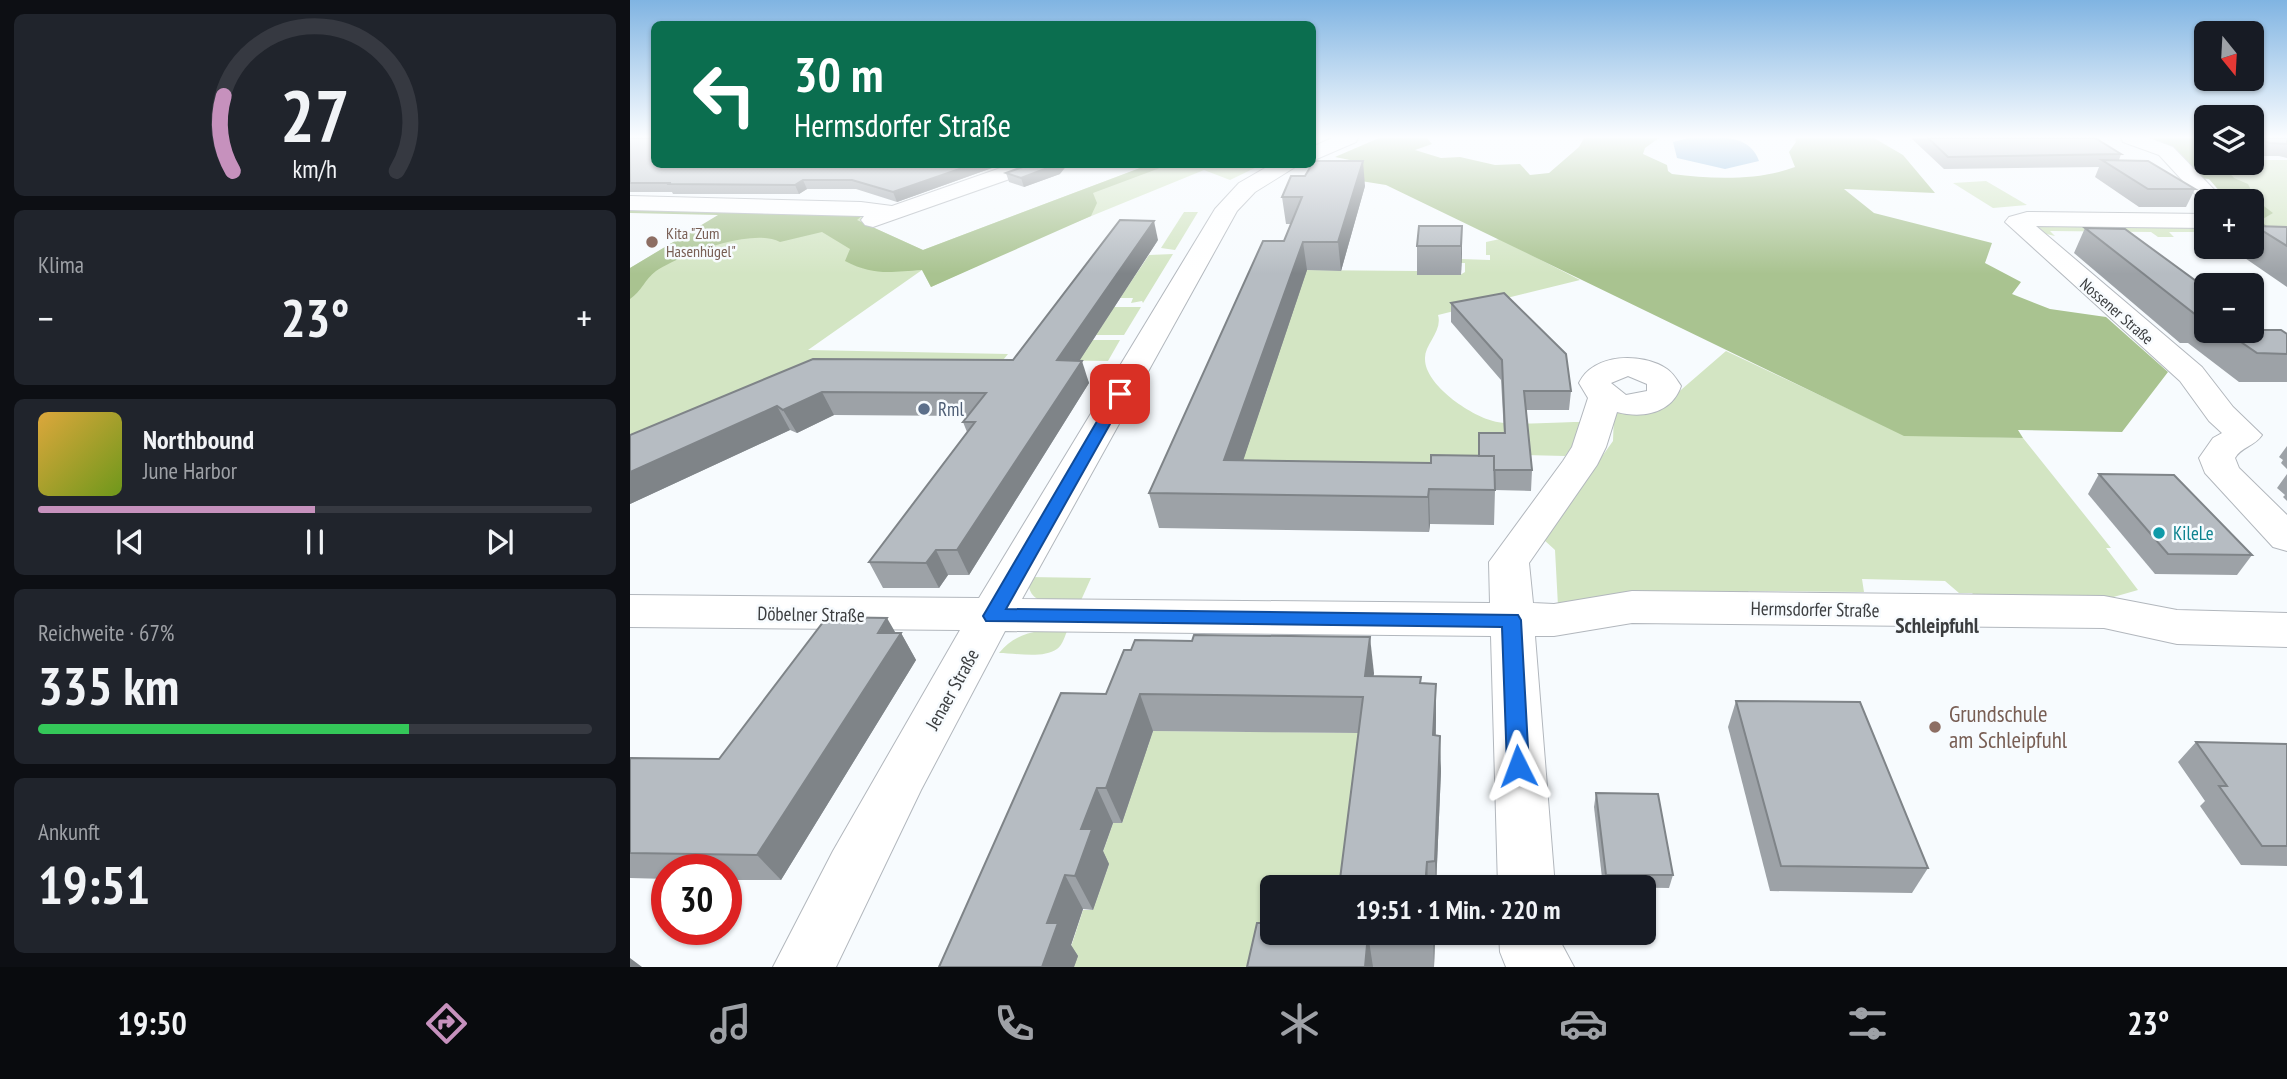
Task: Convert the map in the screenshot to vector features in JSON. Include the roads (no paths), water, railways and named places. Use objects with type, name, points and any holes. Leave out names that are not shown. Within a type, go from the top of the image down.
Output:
[{"type":"street","points":[[872,220],[980,183]]},
{"type":"street","name":"Jenaer Straße","points":[[804,967],[850,873],[992,616],[1226,209],[1238,193],[1253,183]]},
{"type":"street","points":[[630,203],[861,209],[896,213]]},
{"type":"street","name":"Nossener Straße","points":[[2194,221],[2027,219],[2017,222],[2191,374],[2221,414],[2245,435],[2225,445],[2217,458],[2223,473],[2287,538]]},
{"type":"street","points":[[1524,875],[1509,562],[1579,465],[1589,447],[1605,397]]},
{"type":"street","name":"Hermsdorfer Straße","points":[[992,616],[1554,620],[1632,607],[2104,612],[2177,627],[2287,630]]},
{"type":"street","name":"Döbelner Straße","points":[[630,611],[992,616]]},
{"type":"street","points":[[1529,945],[1530,952],[1543,967]]},
{"type":"place","name":"Kita \"Zum Hasenhügel\"","points":[[652,242]]},
{"type":"place","name":"Rml","points":[[924,409]]},
{"type":"place","name":"KileLe","points":[[2159,533]]},
{"type":"place","name":"Grundschule am Schleipfuhl","points":[[1935,727]]},
{"type":"district","name":"Schleipfuhl","points":[[1937,626]]}]
